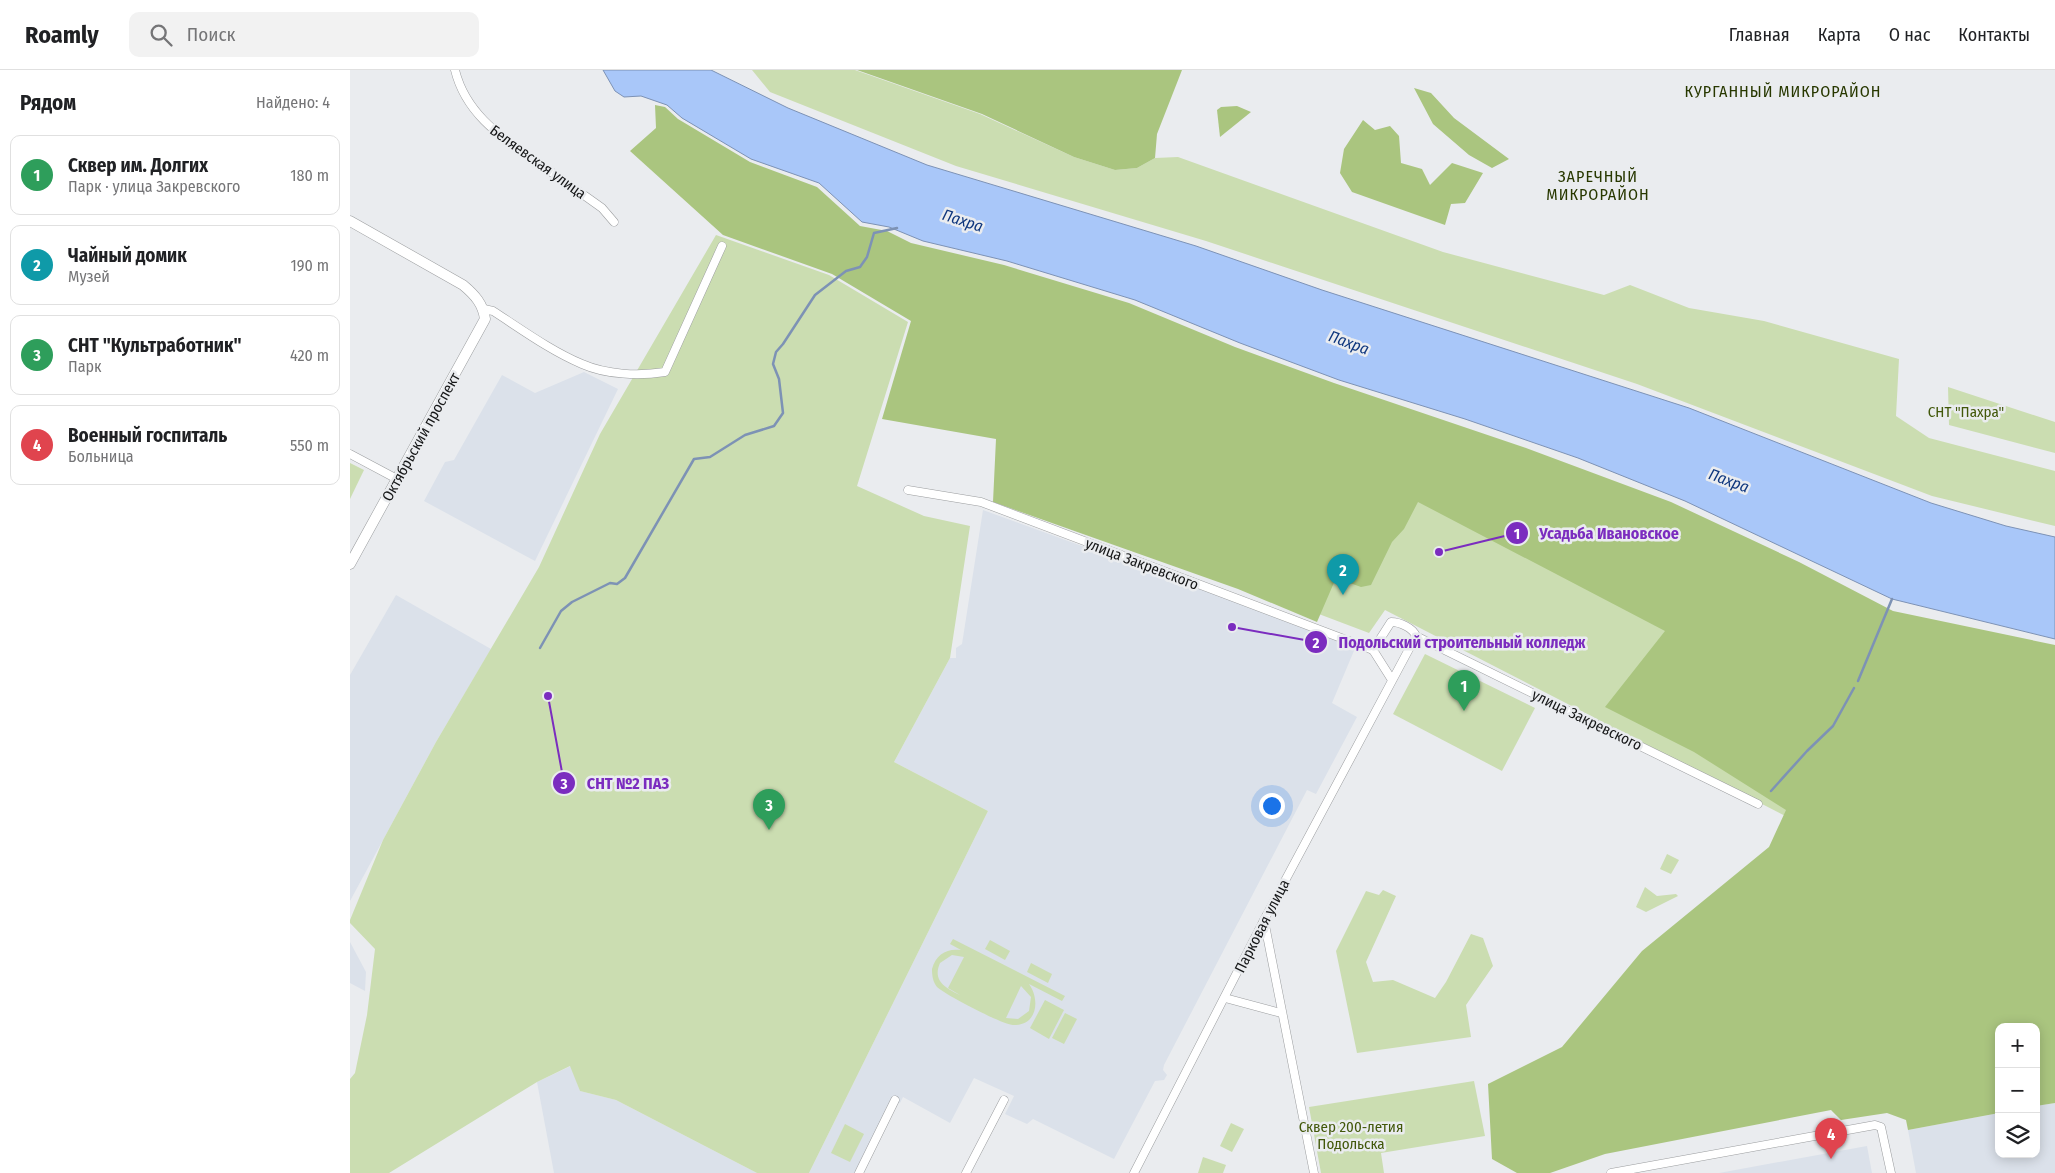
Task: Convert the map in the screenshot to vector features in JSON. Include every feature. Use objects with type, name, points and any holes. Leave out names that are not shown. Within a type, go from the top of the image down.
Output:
[{"type":"main road","points":[[350,222],[463,285],[475,294],[484,309]]},
{"type":"main road","name":"Октябрьский проспект","points":[[350,564],[480,331],[485,319],[484,309]]},
{"type":"street","name":"Беляевская улица","points":[[455,70],[468,101],[484,123],[507,142],[602,208],[614,222]]},
{"type":"street","points":[[484,309],[493,311],[582,364],[611,371],[645,375],[665,372],[722,246]]},
{"type":"street","points":[[350,454],[397,480]]},
{"type":"street","name":"улица Закревского","points":[[908,490],[981,502],[1373,650]]},
{"type":"street","points":[[1392,680],[1373,650],[1390,622],[1397,622],[1414,631],[1416,636]]},
{"type":"street","name":"улица Закревского","points":[[1416,636],[1758,804]]},
{"type":"street","name":"Парковая улица","points":[[1134,1173],[1264,920],[1416,636]]},
{"type":"street","points":[[1264,920],[1314,1173]]},
{"type":"street","points":[[1225,998],[1281,1013]]},
{"type":"street","points":[[859,1173],[896,1100]]},
{"type":"street","points":[[966,1173],[1004,1100]]},
{"type":"street","points":[[1611,1173],[1875,1125],[1881,1128],[1884,1134],[1891,1173]]},
{"type":"shaded area","points":[[584,372],[618,389],[535,561],[424,501],[445,462],[454,460],[502,375],[535,393]]},
{"type":"shaded area","points":[[983,510],[1356,646],[1332,703],[1357,717],[1316,794],[1307,790],[1164,1065],[1163,1070],[1167,1075],[1164,1080],[1155,1081],[1114,1159],[1033,1119],[1027,1124],[1005,1114],[1014,1096],[974,1078],[950,1123],[903,1097],[900,1103],[892,1099],[855,1173],[809,1173],[988,811],[894,762],[950,658],[956,658],[956,648],[962,644]]},
{"type":"shaded area","points":[[396,595],[491,649],[436,742],[350,901],[350,675]]},
{"type":"shaded area","points":[[350,942],[366,972],[365,991],[350,983]]},
{"type":"shaded area","points":[[571,1066],[580,1091],[616,1100],[757,1173],[554,1173],[537,1082]]},
{"type":"shaded area","points":[[2055,1103],[2055,1173],[1916,1173],[1908,1130],[1995,1114],[1995,1158],[2040,1158],[2040,1105]]},
{"type":"shaded area","points":[[1867,1146],[1872,1173],[1719,1173]]},
{"type":"green space","points":[[752,70],[855,70],[980,114],[1074,157],[1115,170],[1137,168],[1155,158],[1178,157],[1443,252],[1604,295],[1630,285],[1689,308],[1764,321],[1899,359],[1896,416],[1929,438],[2055,471],[2055,526],[1932,496],[1637,384],[1206,241],[956,166],[770,92]]},
{"type":"green space","points":[[857,70],[1182,70],[1157,134],[1155,158],[1137,168],[1115,170],[1074,157],[982,114]]},
{"type":"green space","points":[[1414,88],[1431,93],[1454,118],[1509,159],[1492,168],[1469,155],[1433,124]]},
{"type":"green space","points":[[655,105],[665,107],[678,119],[750,162],[817,187],[860,226],[887,231],[911,243],[1004,265],[1129,303],[1235,347],[1334,383],[1526,448],[1671,502],[1799,562],[1893,611],[2055,645],[2055,1103],[2040,1105],[2040,1023],[1995,1023],[1995,1114],[1908,1130],[1906,1120],[1887,1113],[1841,1120],[1831,1110],[1605,1154],[1550,1173],[1517,1173],[1492,1159],[1488,1084],[1562,1047],[1642,951],[1769,847],[1786,810],[1694,752],[1605,707],[1665,631],[1418,502],[1404,529],[1392,542],[1371,585],[1361,587],[1336,578],[1317,622],[1238,589],[993,502],[996,439],[882,419],[911,321],[832,274],[723,235],[630,151],[656,128]]},
{"type":"green space","points":[[1237,106],[1251,112],[1220,137],[1217,110],[1221,107]]},
{"type":"green space","points":[[1363,120],[1375,130],[1390,126],[1399,136],[1401,163],[1422,169],[1430,185],[1452,163],[1483,173],[1465,203],[1451,204],[1445,225],[1352,192],[1340,173],[1344,149]]},
{"type":"green space","points":[[716,235],[829,275],[908,322],[857,486],[924,516],[970,526],[950,658],[894,762],[988,811],[809,1173],[757,1173],[616,1100],[580,1091],[570,1066],[537,1082],[389,1173],[350,1173],[350,1079],[355,1073],[367,1015],[375,949],[350,923],[350,920],[383,840],[436,742],[539,567],[600,434]]},
{"type":"green space","name":"СНТ \"Пахра\"","points":[[1948,387],[2055,422],[2055,453],[1949,425]]},
{"type":"green space","points":[[1482,447],[1931,891],[1385,610],[1369,633],[1003,494]]},
{"type":"green space","points":[[350,463],[364,470],[350,499]]},
{"type":"green space","points":[[1425,654],[1535,708],[1502,771],[1393,714]]},
{"type":"green space","points":[[1667,854],[1679,860],[1671,874],[1660,869]]},
{"type":"green space","points":[[1645,887],[1657,896],[1676,894],[1678,896],[1646,912],[1636,907]]},
{"type":"green space","points":[[1383,890],[1396,896],[1366,962],[1373,982],[1393,980],[1435,998],[1446,982],[1471,934],[1483,938],[1493,966],[1466,1005],[1471,1037],[1357,1053],[1336,951],[1366,891],[1379,895]]},
{"type":"green space","points":[[953,939],[1065,996],[1062,1001],[1029,984],[1035,997],[1035,1004],[1032,1016],[1028,1021],[1013,1025],[998,1020],[974,1009],[937,987],[933,979],[932,969],[936,959],[947,951],[961,950],[950,944]],"holes":[[[952,955],[964,957],[948,988],[960,995],[945,987],[938,975],[940,963]],[[1021,986],[1031,997],[1029,1011],[1018,1019],[1006,1018]]]},
{"type":"green space","points":[[990,940],[1010,951],[1005,960],[985,949]]},
{"type":"green space","points":[[1031,963],[1052,974],[1048,983],[1027,972]]},
{"type":"green space","points":[[1045,1000],[1064,1010],[1049,1039],[1030,1028]]},
{"type":"green space","points":[[1065,1013],[1077,1019],[1064,1044],[1052,1038]]},
{"type":"green space","name":"Сквер 200-летия Подольска","points":[[1474,1081],[1485,1136],[1381,1153],[1384,1173],[1321,1173],[1309,1107]]},
{"type":"green space","points":[[1231,1123],[1244,1129],[1232,1152],[1220,1146]]},
{"type":"green space","points":[[845,1124],[864,1134],[850,1162],[831,1153]]},
{"type":"green space","points":[[1203,1157],[1226,1165],[1223,1173],[1198,1173]]},
{"type":"water","name":"Пахра","points":[[603,70],[711,70],[788,108],[927,165],[1196,246],[1322,290],[1689,408],[1931,503],[2006,526],[2055,537],[2055,639],[1892,599],[1685,501],[1578,458],[1465,419],[1339,380],[1240,343],[1135,300],[1007,261],[923,241],[889,227],[862,222],[819,183],[751,159],[682,118],[667,105],[641,96],[624,97],[615,91]]},
{"type":"waterway","points":[[540,648],[561,611],[572,602],[610,583],[617,584],[625,578],[694,459],[710,457],[745,435],[774,426],[783,413],[779,379],[773,364],[776,352],[815,295],[846,271],[860,267],[867,257],[874,233],[897,228]]},
{"type":"waterway","points":[[1858,681],[1892,599]]},
{"type":"waterway","points":[[1771,791],[1807,751],[1833,726],[1854,688]]},
{"type":"place","name":"Усадьба Ивановское","points":[[1439,552]]},
{"type":"place","name":"Чайный домик","points":[[1343,595]]},
{"type":"place","name":"Подольский строительный колледж","points":[[1232,627]]},
{"type":"place","name":"СНТ №2 ПАЗ","points":[[548,696]]},
{"type":"place","name":"Сквер им. Долгих","points":[[1464,711]]},
{"type":"place","name":"СНТ \"Культработник\"","points":[[769,830]]},
{"type":"place","name":"Военный госпиталь","points":[[1831,1159]]},
{"type":"district","name":"КУРГАННЫЙ МИКРОРАЙОН","points":[[1783,91]]},
{"type":"district","name":"ЗАРЕЧНЫЙ МИКРОРАЙОН","points":[[1598,185]]}]
